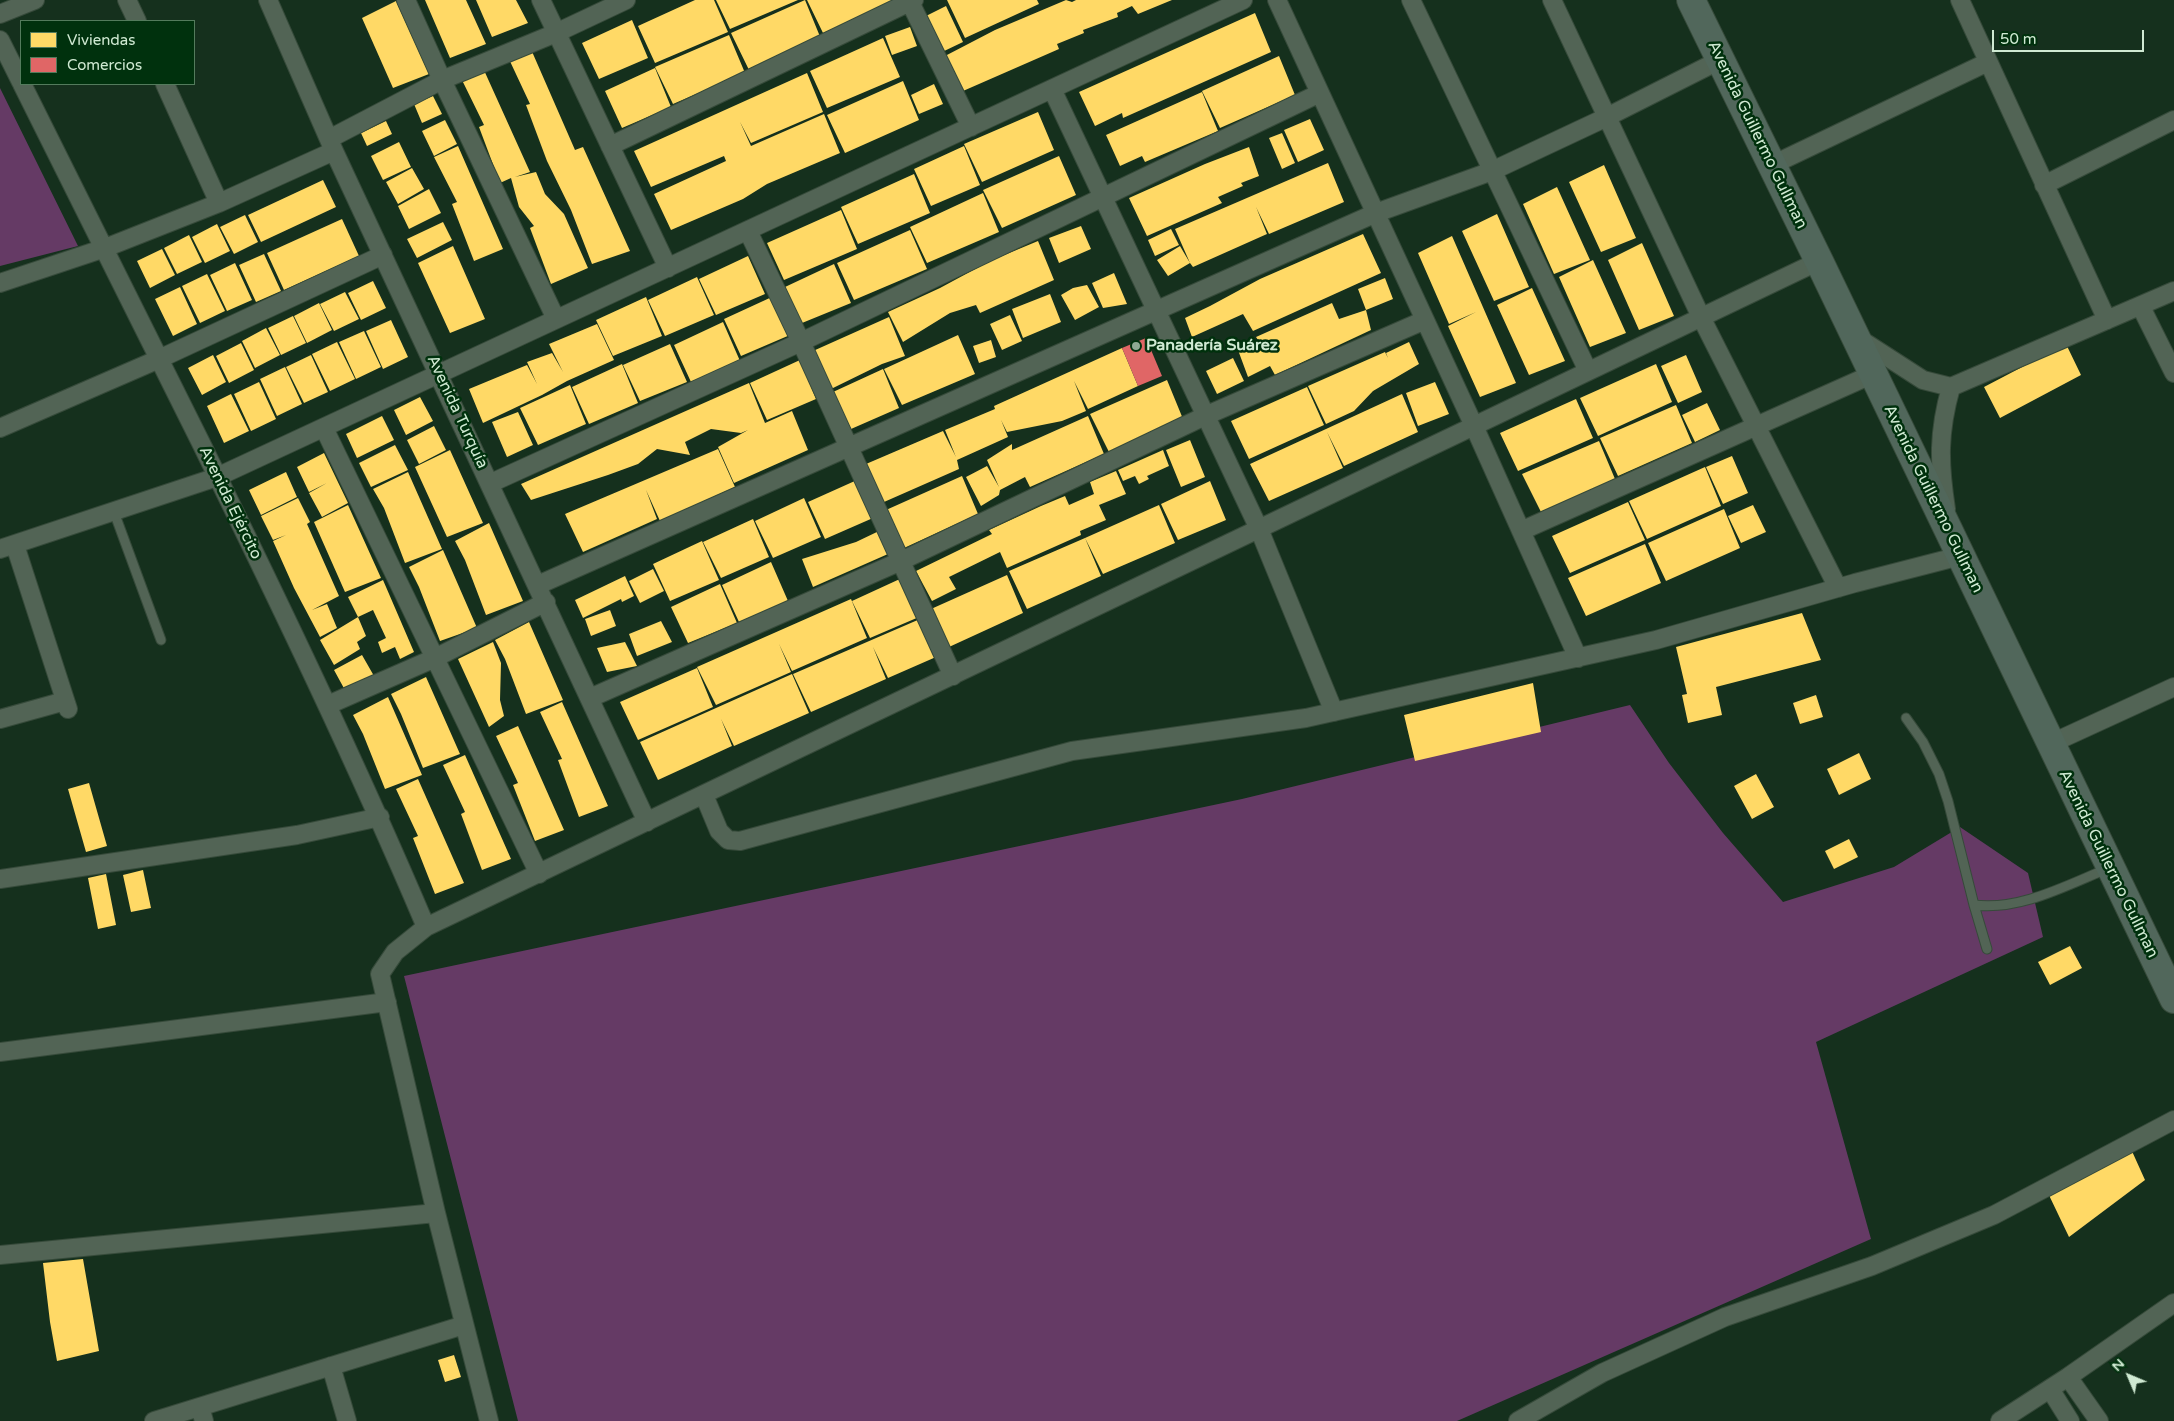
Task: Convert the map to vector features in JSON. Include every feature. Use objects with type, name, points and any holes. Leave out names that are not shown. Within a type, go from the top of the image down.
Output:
[{"type":"main road","name":"Avenida Guillermo Gullman","points":[[1691,0],[1819,261],[2174,999]]},
{"type":"street","points":[[0,14],[35,0]]},
{"type":"street","points":[[127,0],[137,20]]},
{"type":"street","name":"Avenida Turquía","points":[[268,0],[332,145],[438,374],[491,483],[647,822]]},
{"type":"street","points":[[406,0],[556,320]]},
{"type":"street","points":[[541,0],[668,268]]},
{"type":"street","points":[[0,283],[105,248],[219,203],[332,145],[442,80],[556,33],[626,0]]},
{"type":"street","points":[[0,719],[67,705],[8,547],[217,477],[1244,0]]},
{"type":"street","points":[[1277,0],[1474,426],[1578,658]]},
{"type":"street","points":[[1411,0],[1588,371]]},
{"type":"street","points":[[1552,0],[1701,317],[1838,588]]},
{"type":"street","points":[[1960,0],[2107,320]]},
{"type":"street","points":[[610,146],[911,1],[971,127]]},
{"type":"street","name":"Avenida Ejército","points":[[0,40],[20,79]]},
{"type":"street","points":[[538,586],[1376,213],[1492,171],[1607,117],[1720,60]]},
{"type":"street","points":[[1772,165],[1988,62]]},
{"type":"street","name":"Avenida Ejército","points":[[23,85],[105,248],[328,705],[380,817],[426,927]]},
{"type":"street","points":[[165,85],[219,203]]},
{"type":"street","points":[[1052,89],[1259,529],[1334,712]]},
{"type":"street","points":[[491,483],[801,342],[1320,94]]},
{"type":"street","points":[[2044,185],[2174,120]]},
{"type":"street","points":[[748,230],[953,676]]},
{"type":"street","points":[[0,428],[159,359],[383,255]]},
{"type":"street","points":[[490,1421],[436,1213],[380,974],[395,952],[426,927],[1819,261]]},
{"type":"street","points":[[1854,335],[1923,380],[1952,387],[2141,307],[2174,290]]},
{"type":"street","points":[[2141,307],[2174,373]]},
{"type":"street","points":[[590,698],[901,561],[1206,416],[1425,320]]},
{"type":"street","points":[[1521,531],[1873,374]]},
{"type":"street","points":[[704,795],[720,831],[728,840],[740,841],[1072,751],[1306,718],[1656,640],[1838,588],[1955,545],[1940,467],[1941,429],[1952,387]]},
{"type":"street","points":[[324,428],[539,874]]},
{"type":"street","points":[[328,705],[435,658],[546,602]]},
{"type":"street","points":[[2050,744],[2174,686]]},
{"type":"street","points":[[0,879],[298,836],[380,817]]},
{"type":"street","points":[[0,1052],[387,1002]]},
{"type":"street","points":[[1518,1421],[1602,1373],[1725,1318],[1872,1266],[1994,1215],[2174,1120]]},
{"type":"street","points":[[0,1255],[436,1213]]},
{"type":"street","points":[[2000,1421],[2068,1377],[2174,1303]]},
{"type":"street","points":[[154,1421],[202,1414],[331,1366],[464,1325]]},
{"type":"street","points":[[331,1366],[347,1421]]},
{"type":"street","points":[[2068,1377],[2098,1421]]},
{"type":"street","points":[[2050,1389],[2070,1421]]},
{"type":"lane","points":[[114,512],[161,640]]},
{"type":"lane","points":[[1906,718],[1924,742],[1939,774],[1948,801],[1987,949]]},
{"type":"lane","points":[[1974,905],[1988,907],[2038,897],[2110,868]]},
{"type":"shaded area","points":[[0,88],[78,246],[0,266]]},
{"type":"shaded area","points":[[1630,705],[1669,763],[1723,833],[1783,902],[1894,867],[1960,827],[2028,873],[2043,937],[1816,1042],[1871,1239],[1457,1421],[518,1421],[404,976],[1242,799]]},
{"type":"building: Viviendas","points":[[425,0],[466,0],[486,44],[450,58]]},
{"type":"building: Viviendas","points":[[476,0],[516,0],[528,23],[492,37]]},
{"type":"building: Viviendas","points":[[695,0],[714,0],[728,32],[655,63],[638,26]]},
{"type":"building: Viviendas","points":[[716,0],[798,0],[730,29]]},
{"type":"building: Viviendas","points":[[805,0],[821,39],[749,70],[731,33]]},
{"type":"building: Viviendas","points":[[807,0],[894,0],[895,2],[823,33]]},
{"type":"building: Viviendas","points":[[947,0],[1037,0],[1039,4],[965,38]]},
{"type":"building: Viviendas","points":[[1066,0],[1072,2],[1076,0],[1172,0],[1138,14],[1132,6],[1117,13],[1118,17],[1083,30],[1084,33],[1057,44],[1059,49],[963,91],[945,56],[995,30]]},
{"type":"building: Viviendas","points":[[396,1],[429,74],[393,88],[362,18]]},
{"type":"building: Viviendas","points":[[946,6],[963,42],[940,53],[924,17]]},
{"type":"building: Viviendas","points":[[1255,13],[1271,52],[1123,118],[1122,113],[1095,126],[1079,92]]},
{"type":"building: Viviendas","points":[[632,20],[648,58],[599,79],[582,43]]},
{"type":"building: Viviendas","points":[[910,27],[917,46],[892,55],[885,36]]},
{"type":"building: Viviendas","points":[[729,35],[745,73],[673,104],[655,67]]},
{"type":"building: Viviendas","points":[[883,38],[900,77],[827,108],[810,71]]},
{"type":"building: Viviendas","points":[[530,47],[575,150],[583,147],[630,251],[592,264],[571,210],[547,161],[526,105],[530,104],[508,57]]},
{"type":"building: Viviendas","points":[[1279,56],[1295,95],[1220,128],[1202,91]]},
{"type":"building: Viviendas","points":[[483,68],[530,172],[515,177],[536,172],[545,194],[564,214],[588,268],[551,284],[530,228],[534,226],[519,207],[511,178],[500,183],[479,127],[484,125],[461,78]]},
{"type":"building: Viviendas","points":[[655,68],[671,107],[622,128],[605,91]]},
{"type":"building: Viviendas","points":[[807,73],[823,112],[751,143],[740,122],[751,146],[824,114],[840,153],[767,184],[743,199],[671,230],[654,194],[726,161],[724,156],[651,187],[634,151]]},
{"type":"building: Viviendas","points":[[903,81],[919,120],[845,153],[827,115]]},
{"type":"building: Viviendas","points":[[934,84],[943,104],[919,114],[911,95]]},
{"type":"building: Viviendas","points":[[1202,92],[1218,131],[1145,162],[1142,156],[1120,166],[1106,135]]},
{"type":"building: Viviendas","points":[[433,96],[442,114],[422,123],[414,104]]},
{"type":"building: Viviendas","points":[[1038,112],[1054,150],[982,182],[964,144]]},
{"type":"building: Viviendas","points":[[1310,119],[1324,150],[1298,162],[1284,130]]},
{"type":"building: Viviendas","points":[[445,120],[457,144],[434,156],[422,131]]},
{"type":"building: Viviendas","points":[[386,121],[392,134],[367,146],[361,133]]},
{"type":"building: Viviendas","points":[[1282,133],[1295,163],[1282,169],[1269,138]]},
{"type":"building: Viviendas","points":[[399,142],[411,167],[383,180],[371,156]]},
{"type":"building: Viviendas","points":[[458,146],[503,249],[474,261],[452,204],[457,202],[434,157]]},
{"type":"building: Viviendas","points":[[964,146],[980,185],[931,206],[914,169]]},
{"type":"building: Viviendas","points":[[1249,147],[1259,176],[1241,183],[1243,186],[1218,197],[1222,203],[1147,236],[1129,198],[1205,164]]},
{"type":"building: Viviendas","points":[[1059,156],[1076,195],[1002,228],[983,190]]},
{"type":"building: Viviendas","points":[[1328,163],[1344,202],[1269,234],[1256,207],[1267,234],[1193,267],[1190,263],[1175,229]]},
{"type":"building: Viviendas","points":[[1604,165],[1636,238],[1601,252],[1569,182]]},
{"type":"building: Viviendas","points":[[412,168],[424,189],[398,204],[386,182]]},
{"type":"building: Viviendas","points":[[914,174],[930,213],[858,244],[841,207]]},
{"type":"building: Viviendas","points":[[323,180],[336,207],[261,242],[248,215]]},
{"type":"building: Viviendas","points":[[1557,187],[1590,260],[1554,274],[1523,204]]},
{"type":"building: Viviendas","points":[[429,189],[441,213],[409,229],[398,206]]},
{"type":"building: Viviendas","points":[[983,193],[999,232],[927,263],[910,227]]},
{"type":"building: Viviendas","points":[[841,210],[857,249],[784,280],[767,243]]},
{"type":"building: Viviendas","points":[[1497,214],[1529,287],[1494,301],[1462,231]]},
{"type":"building: Viviendas","points":[[245,215],[258,242],[234,254],[220,227]]},
{"type":"building: Viviendas","points":[[342,219],[359,256],[284,290],[267,253]]},
{"type":"building: Viviendas","points":[[443,222],[452,240],[417,258],[407,239]]},
{"type":"building: Viviendas","points":[[217,224],[230,251],[205,263],[192,237]]},
{"type":"building: Viviendas","points":[[1081,226],[1091,249],[1059,263],[1049,238]]},
{"type":"building: Viviendas","points":[[1171,229],[1179,245],[1155,256],[1148,240]]},
{"type":"building: Viviendas","points":[[910,230],[927,269],[854,300],[837,263]]},
{"type":"building: Viviendas","points":[[1363,234],[1381,273],[1253,331],[1243,314],[1192,337],[1185,318],[1260,279]]},
{"type":"building: Viviendas","points":[[189,235],[202,262],[177,274],[164,248]]},
{"type":"building: Viviendas","points":[[1452,236],[1516,383],[1480,397],[1448,326],[1476,312],[1449,324],[1418,253]]},
{"type":"building: Viviendas","points":[[1038,241],[1054,280],[980,313],[976,305],[950,313],[903,342],[888,312],[940,288],[990,261]]},
{"type":"building: Viviendas","points":[[1642,243],[1674,316],[1639,330],[1608,260]]},
{"type":"building: Viviendas","points":[[453,246],[485,319],[450,333],[418,263]]},
{"type":"building: Viviendas","points":[[1180,246],[1190,263],[1168,276],[1157,260]]},
{"type":"building: Viviendas","points":[[162,249],[175,275],[150,288],[137,261]]},
{"type":"building: Viviendas","points":[[264,254],[281,291],[256,302],[239,265]]},
{"type":"building: Viviendas","points":[[748,256],[765,294],[716,315],[699,279]]},
{"type":"building: Viviendas","points":[[1593,260],[1626,333],[1590,347],[1559,277]]},
{"type":"building: Viviendas","points":[[235,263],[252,300],[227,311],[210,275]]},
{"type":"building: Viviendas","points":[[834,264],[851,303],[802,323],[785,287]]},
{"type":"building: Viviendas","points":[[1114,273],[1127,304],[1103,308],[1092,283]]},
{"type":"building: Viviendas","points":[[207,274],[225,311],[200,323],[182,286]]},
{"type":"building: Viviendas","points":[[697,277],[714,315],[665,336],[648,300]]},
{"type":"building: Viviendas","points":[[1385,278],[1393,299],[1366,310],[1358,289]]},
{"type":"building: Viviendas","points":[[373,281],[386,308],[361,320],[348,293]]},
{"type":"building: Viviendas","points":[[1087,285],[1099,307],[1075,320],[1061,295],[1073,288]]},
{"type":"building: Viviendas","points":[[180,287],[197,324],[173,336],[155,299]]},
{"type":"building: Viviendas","points":[[1532,288],[1565,361],[1529,375],[1497,305]]},
{"type":"building: Viviendas","points":[[345,292],[359,319],[334,331],[320,304]]},
{"type":"building: Viviendas","points":[[1050,294],[1061,322],[1023,338],[1012,309]]},
{"type":"building: Viviendas","points":[[774,296],[790,335],[741,356],[724,319]]},
{"type":"building: Viviendas","points":[[646,297],[662,336],[613,356],[596,320]]},
{"type":"building: Viviendas","points":[[319,303],[332,330],[307,343],[294,316]]},
{"type":"building: Viviendas","points":[[1332,303],[1339,319],[1366,310],[1371,330],[1275,375],[1270,366],[1248,377],[1238,350],[1258,340],[1256,337]]},
{"type":"building: Viviendas","points":[[1010,315],[1022,341],[1002,350],[990,324]]},
{"type":"building: Viviendas","points":[[293,316],[306,343],[281,355],[268,328]]},
{"type":"building: Viviendas","points":[[889,317],[905,356],[882,364],[831,389],[813,351]]},
{"type":"building: Viviendas","points":[[391,320],[408,357],[383,369],[366,331]]},
{"type":"building: Viviendas","points":[[723,322],[740,361],[691,382],[674,345]]},
{"type":"building: Viviendas","points":[[597,324],[614,360],[483,423],[469,389],[527,365],[537,384],[527,362],[552,353],[563,372],[549,344]]},
{"type":"building: Viviendas","points":[[266,328],[280,355],[255,368],[242,341]]},
{"type":"building: Viviendas","points":[[364,331],[381,367],[356,379],[339,342]]},
{"type":"building: Viviendas","points":[[958,335],[975,374],[902,405],[884,369]]},
{"type":"building: Viviendas","points":[[991,340],[996,357],[979,363],[973,346]]},
{"type":"building: Viviendas","points":[[337,342],[355,379],[330,391],[312,354]]},
{"type":"building: Viviendas","points":[[1409,342],[1419,364],[1373,391],[1354,411],[1326,424],[1308,386],[1385,352],[1388,358],[1386,353]]},
{"type":"building: Viviendas","points":[[241,343],[254,370],[229,383],[216,356]]},
{"type":"building: Viviendas","points":[[670,344],[687,382],[640,401],[623,365]]},
{"type":"building: Viviendas","points":[[2066,344],[2081,375],[2000,418],[1984,387]]},
{"type":"building: Viviendas","points":[[1122,348],[1138,386],[1088,409],[1074,381],[1086,411],[1062,421],[1007,432],[1001,420],[1008,437],[957,460],[959,469],[884,502],[866,464],[943,431],[956,457],[945,430],[995,409],[994,406]]},
{"type":"building: Viviendas","points":[[213,355],[226,382],[202,395],[188,368]]},
{"type":"building: Viviendas","points":[[311,355],[328,392],[304,403],[286,367]]},
{"type":"building: Viviendas","points":[[1686,355],[1702,392],[1678,403],[1661,366]]},
{"type":"building: Viviendas","points":[[1233,358],[1244,381],[1217,394],[1206,371]]},
{"type":"building: Viviendas","points":[[800,360],[816,399],[767,420],[750,383]]},
{"type":"building: Viviendas","points":[[622,364],[638,403],[589,424],[572,387]]},
{"type":"building: Viviendas","points":[[1656,364],[1672,402],[1598,436],[1580,398]]},
{"type":"building: Viviendas","points":[[285,367],[302,404],[277,416],[260,379]]},
{"type":"building: Viviendas","points":[[883,369],[899,408],[851,429],[833,392]]},
{"type":"building: Viviendas","points":[[1167,380],[1183,419],[1109,452],[1090,414]]},
{"type":"building: Viviendas","points":[[259,382],[276,419],[251,431],[234,394]]},
{"type":"building: Viviendas","points":[[1435,382],[1449,414],[1418,426],[1406,393]]},
{"type":"building: Viviendas","points":[[749,383],[765,423],[792,411],[808,450],[734,483],[718,447],[748,430],[741,433],[711,429],[685,442],[690,455],[657,449],[638,464],[531,500],[521,484]]},
{"type":"building: Viviendas","points":[[570,385],[586,424],[538,445],[520,408]]},
{"type":"building: Viviendas","points":[[1307,387],[1324,425],[1249,459],[1231,421]]},
{"type":"building: Viviendas","points":[[231,394],[249,431],[224,443],[207,406]]},
{"type":"building: Viviendas","points":[[1402,394],[1418,432],[1344,466],[1327,432],[1343,468],[1269,501],[1250,464]]},
{"type":"building: Viviendas","points":[[420,397],[433,421],[406,435],[394,410]]},
{"type":"building: Viviendas","points":[[1576,399],[1593,438],[1518,471],[1500,433]]},
{"type":"building: Viviendas","points":[[1707,403],[1720,430],[1695,442],[1682,415]]},
{"type":"building: Viviendas","points":[[1676,405],[1692,443],[1618,476],[1600,438]]},
{"type":"building: Viviendas","points":[[518,412],[533,445],[507,457],[492,422]]},
{"type":"building: Viviendas","points":[[382,416],[394,440],[357,458],[346,434]]},
{"type":"building: Viviendas","points":[[1088,416],[1104,454],[1030,487],[1025,477],[1000,490],[999,495],[981,506],[966,477],[987,466],[999,487],[987,460],[1012,444],[1012,450]]},
{"type":"building: Viviendas","points":[[434,426],[446,450],[419,464],[407,440]]},
{"type":"building: Viviendas","points":[[1190,440],[1205,477],[1181,487],[1166,450]]},
{"type":"building: Viviendas","points":[[1599,441],[1615,479],[1541,512],[1522,474]]},
{"type":"building: Viviendas","points":[[395,445],[408,470],[371,487],[359,463]]},
{"type":"building: Viviendas","points":[[718,449],[735,487],[660,521],[646,490],[657,519],[583,552],[565,514]]},
{"type":"building: Viviendas","points":[[450,450],[483,523],[447,537],[415,467]]},
{"type":"building: Viviendas","points":[[1163,450],[1169,466],[1147,476],[1149,479],[1139,484],[1135,476],[1123,481],[1118,470]]},
{"type":"building: Viviendas","points":[[324,453],[348,503],[322,517],[309,493],[327,483],[309,492],[297,467]]},
{"type":"building: Viviendas","points":[[1732,456],[1748,493],[1723,504],[1706,467]]},
{"type":"building: Viviendas","points":[[1705,467],[1721,506],[1647,539],[1629,501]]},
{"type":"building: Viviendas","points":[[1116,471],[1126,494],[1099,505],[1106,520],[1080,531],[1081,535],[1007,568],[1000,552],[949,577],[956,589],[932,601],[916,571],[992,534],[989,530],[1041,506],[1065,496],[1069,505],[1094,494],[1090,482]]},
{"type":"building: Viviendas","points":[[286,472],[297,497],[261,515],[249,490]]},
{"type":"building: Viviendas","points":[[408,472],[442,549],[405,563],[384,508],[373,489]]},
{"type":"building: Viviendas","points":[[962,476],[978,514],[904,548],[886,510]]},
{"type":"building: Viviendas","points":[[857,480],[873,518],[825,539],[808,502]]},
{"type":"building: Viviendas","points":[[1210,481],[1226,520],[1178,540],[1161,504]]},
{"type":"building: Viviendas","points":[[298,498],[310,522],[307,524],[339,596],[312,610],[327,604],[337,628],[320,637],[294,588],[273,541],[286,535],[273,540],[261,516]]},
{"type":"building: Viviendas","points":[[804,498],[821,537],[773,558],[755,521]]},
{"type":"building: Viviendas","points":[[1628,502],[1645,540],[1570,573],[1552,536]]},
{"type":"building: Viviendas","points":[[348,505],[381,578],[345,592],[314,522]]},
{"type":"building: Viviendas","points":[[1159,505],[1175,543],[1103,574],[1085,538]]},
{"type":"building: Viviendas","points":[[1753,505],[1766,532],[1741,543],[1728,516]]},
{"type":"building: Viviendas","points":[[1724,509],[1740,548],[1666,581],[1648,543]]},
{"type":"building: Viviendas","points":[[753,519],[769,557],[721,578],[703,542]]},
{"type":"building: Viviendas","points":[[489,523],[523,601],[486,615],[465,560],[455,541]]},
{"type":"building: Viviendas","points":[[879,531],[888,554],[813,587],[802,559],[856,542]]},
{"type":"building: Viviendas","points":[[1085,538],[1101,576],[1027,609],[1009,571]]},
{"type":"building: Viviendas","points":[[702,541],[719,580],[670,601],[653,564]]},
{"type":"building: Viviendas","points":[[1645,544],[1661,583],[1586,616],[1568,578]]},
{"type":"building: Viviendas","points":[[443,550],[477,628],[440,641],[409,567]]},
{"type":"building: Viviendas","points":[[771,562],[788,601],[739,622],[722,585]]},
{"type":"building: Viviendas","points":[[653,569],[664,591],[640,603],[629,581]]},
{"type":"building: Viviendas","points":[[1007,575],[1023,613],[949,647],[931,609]]},
{"type":"building: Viviendas","points":[[625,576],[634,596],[622,602],[621,599],[583,618],[575,600]]},
{"type":"building: Viviendas","points":[[902,578],[919,617],[870,638],[852,601]]},
{"type":"building: Viviendas","points":[[383,580],[414,652],[400,659],[395,647],[382,653],[378,642],[386,638],[373,610],[358,617],[348,597]]},
{"type":"building: Viviendas","points":[[720,584],[737,623],[688,643],[671,607]]},
{"type":"building: Viviendas","points":[[851,599],[867,638],[792,671],[779,644],[791,672],[716,705],[697,667]]},
{"type":"building: Viviendas","points":[[610,610],[616,626],[591,636],[585,619]]},
{"type":"building: Viviendas","points":[[1802,613],[1821,660],[1716,687],[1722,715],[1688,723],[1682,695],[1687,694],[1676,647]]},
{"type":"building: Viviendas","points":[[358,617],[366,636],[357,642],[360,649],[334,665],[320,640]]},
{"type":"building: Viviendas","points":[[920,619],[936,657],[888,678],[873,647],[886,679],[811,712],[793,674]]},
{"type":"building: Viviendas","points":[[661,621],[672,642],[637,656],[629,634]]},
{"type":"building: Viviendas","points":[[529,622],[563,700],[526,714],[505,659],[495,640]]},
{"type":"building: Viviendas","points":[[493,642],[501,663],[500,700],[504,716],[489,727],[458,659]]},
{"type":"building: Viviendas","points":[[625,642],[637,666],[607,672],[597,648]]},
{"type":"building: Viviendas","points":[[362,655],[374,676],[346,692],[334,670]]},
{"type":"building: Viviendas","points":[[697,668],[713,707],[638,740],[620,702]]},
{"type":"building: Viviendas","points":[[792,674],[809,713],[734,746],[721,719],[732,746],[658,780],[640,742]]},
{"type":"building: Viviendas","points":[[426,677],[460,754],[423,768],[391,694]]},
{"type":"building: Viviendas","points":[[1533,683],[1541,732],[1415,761],[1404,715]]},
{"type":"building: Viviendas","points":[[1816,695],[1823,717],[1800,724],[1793,703]]},
{"type":"building: Viviendas","points":[[388,697],[422,775],[385,789],[363,734],[353,715]]},
{"type":"building: Viviendas","points":[[562,702],[608,806],[579,817],[558,760],[562,759],[540,712]]},
{"type":"building: Viviendas","points":[[518,726],[564,830],[535,841],[513,785],[518,783],[496,736]]},
{"type":"building: Viviendas","points":[[1859,753],[1871,779],[1839,795],[1827,769]]},
{"type":"building: Viviendas","points":[[465,755],[511,859],[482,870],[461,814],[465,812],[443,765]]},
{"type":"building: Viviendas","points":[[1756,774],[1774,807],[1752,819],[1734,786]]},
{"type":"building: Viviendas","points":[[418,779],[464,883],[435,894],[413,838],[418,836],[396,789]]},
{"type":"building: Viviendas","points":[[89,783],[107,846],[86,852],[68,789]]},
{"type":"building: Viviendas","points":[[1849,839],[1858,857],[1834,869],[1825,851]]},
{"type":"building: Viviendas","points":[[143,870],[151,908],[131,912],[123,875]]},
{"type":"building: Viviendas","points":[[106,874],[116,925],[98,929],[88,878]]},
{"type":"building: Viviendas","points":[[2070,946],[2082,968],[2050,985],[2038,962]]},
{"type":"building: Viviendas","points":[[2131,1149],[2145,1180],[2069,1237],[2047,1191]]},
{"type":"building: Viviendas","points":[[83,1259],[99,1351],[57,1361],[43,1263]]},
{"type":"building: Viviendas","points":[[454,1355],[461,1377],[445,1382],[438,1360]]},
{"type":"building: Comercios","points":[[1146,338],[1162,376],[1138,386],[1122,348]]},
{"type":"place","name":"Panadería Suárez","points":[[1136,346]]}]
